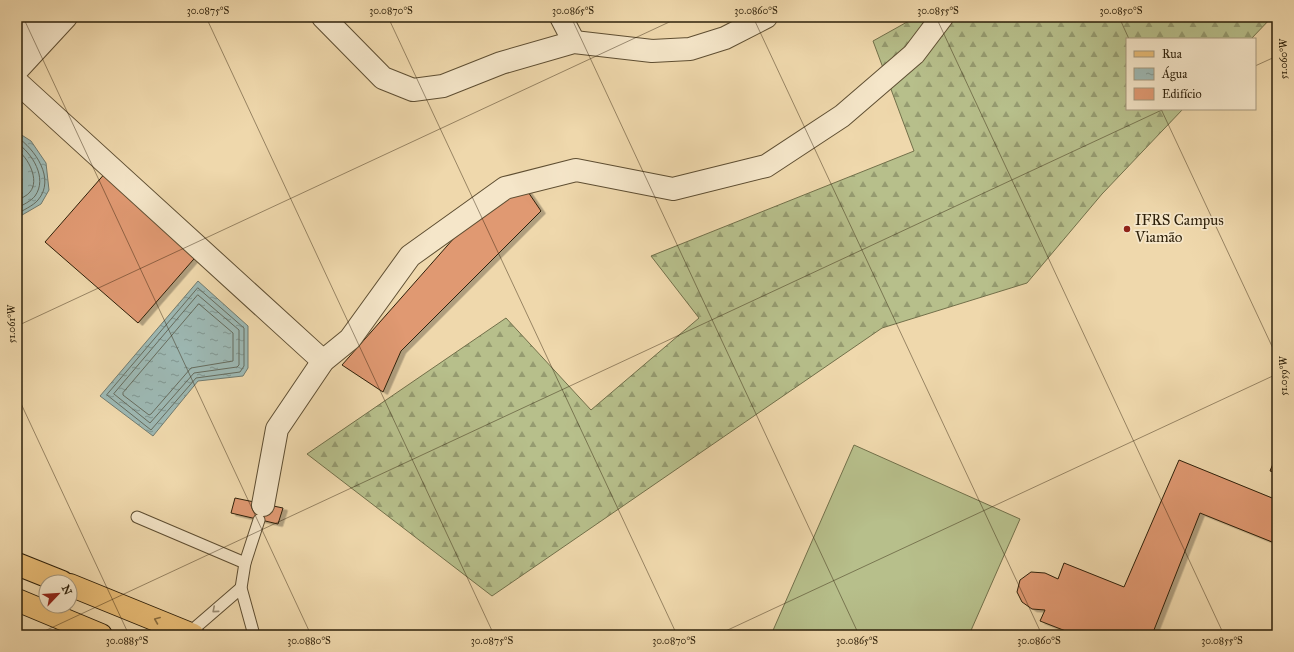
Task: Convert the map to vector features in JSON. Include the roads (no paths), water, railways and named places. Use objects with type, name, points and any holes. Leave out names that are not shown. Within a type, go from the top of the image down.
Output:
[{"type":"main road","points":[[17,564],[42,574]]},
{"type":"main road","points":[[78,588],[191,634]]},
{"type":"main road","points":[[17,600],[101,635]]},
{"type":"street","points":[[17,41],[40,17]]},
{"type":"street","points":[[17,70],[66,17]]},
{"type":"street","points":[[323,17],[383,78],[413,90],[443,86],[501,63],[574,42],[652,51],[690,49],[725,38],[766,17]]},
{"type":"street","points":[[561,17],[574,42]]},
{"type":"street","points":[[261,512],[277,429],[323,361],[350,339],[410,256],[505,188],[576,170],[673,189],[766,166],[842,116],[914,54],[942,17]]},
{"type":"street","points":[[17,82],[323,361]]},
{"type":"lane","points":[[254,635],[241,588],[245,563],[261,512]]},
{"type":"lane","points":[[137,517],[245,563]]},
{"type":"lane","points":[[191,634],[241,588]]},
{"type":"water","points":[[17,132],[31,141],[46,163],[49,190],[41,204],[17,218]]},
{"type":"water","points":[[198,281],[248,326],[248,368],[243,376],[198,381],[153,436],[100,396]]},
{"type":"place","name":"IFRS Campus Viamão","points":[[1127,229]]}]
